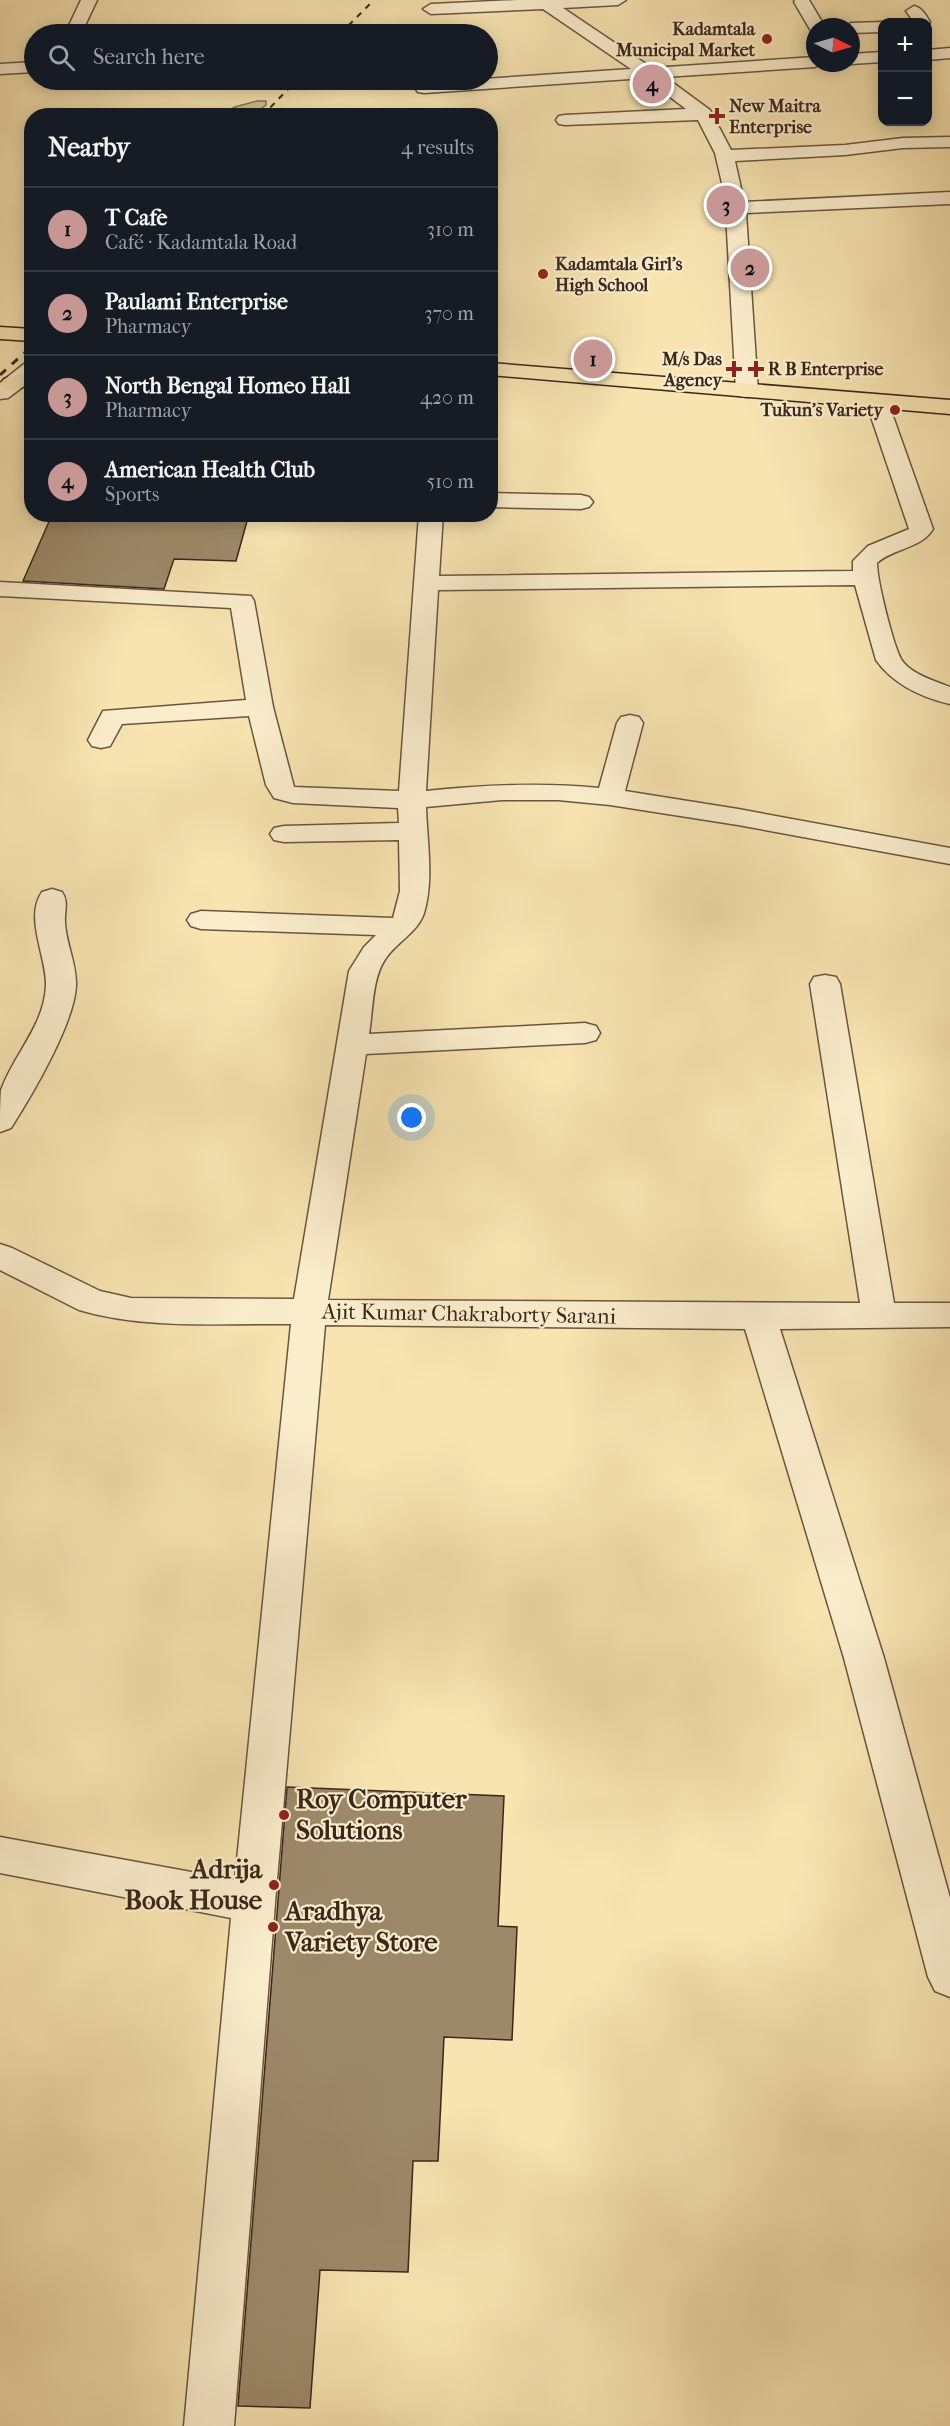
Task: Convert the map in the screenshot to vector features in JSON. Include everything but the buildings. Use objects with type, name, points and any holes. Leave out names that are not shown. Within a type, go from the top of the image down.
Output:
[{"type":"main road","points":[[2,335],[24,335]]},
{"type":"main road","points":[[498,370],[950,407]]},
{"type":"street","points":[[78,24],[89,0]]},
{"type":"street","points":[[431,9],[618,0]]},
{"type":"street","points":[[543,2],[647,72],[704,114],[723,156],[737,208],[747,391]]},
{"type":"street","points":[[802,2],[812,18]]},
{"type":"street","points":[[860,28],[878,27]]},
{"type":"street","points":[[934,42],[950,53]]},
{"type":"street","points":[[860,45],[878,44]]},
{"type":"street","points":[[860,58],[878,57]]},
{"type":"street","points":[[498,83],[806,63]]},
{"type":"street","points":[[0,69],[24,68]]},
{"type":"street","points":[[565,120],[704,114]]},
{"type":"street","points":[[723,156],[845,150],[903,143],[950,142]]},
{"type":"street","points":[[737,208],[950,198]]},
{"type":"street","points":[[877,402],[921,530],[918,534],[870,555],[865,561],[865,578],[889,660],[897,671],[914,683],[950,696]]},
{"type":"street","points":[[498,501],[581,502]]},
{"type":"street","points":[[209,2426],[254,1903],[309,1311],[364,971],[374,953],[401,927],[409,915],[414,891],[412,816],[430,522]]},
{"type":"street","points":[[427,584],[865,578]]},
{"type":"street","points":[[0,589],[242,601],[261,706],[284,792],[412,816]]},
{"type":"street","points":[[101,740],[112,717],[261,706]]},
{"type":"street","points":[[610,797],[630,723]]},
{"type":"street","points":[[284,834],[412,816],[532,791],[610,797],[738,817],[950,856]]},
{"type":"street","points":[[0,1121],[52,1025],[61,987],[50,923],[52,898]]},
{"type":"street","points":[[201,920],[401,927]]},
{"type":"street","points":[[825,984],[879,1316]]},
{"type":"street","points":[[352,1045],[585,1033]]},
{"type":"street","name":"Ajit Kumar Chakraborty Sarani","points":[[0,1256],[91,1301],[116,1308],[149,1311],[759,1317],[950,1315]]},
{"type":"street","points":[[759,1317],[939,1893],[950,1977]]},
{"type":"street","points":[[0,1855],[254,1903]]},
{"type":"shaded area","points":[[266,101],[266,105],[262,108],[233,108]]},
{"type":"railway","points":[[350,24],[374,0]]},
{"type":"railway","points":[[270,108],[287,90]]},
{"type":"railway","points":[[0,375],[24,353]]},
{"type":"place","name":"Kadamtala Municipal Market","points":[[767,39]]},
{"type":"place","name":"American Health Club","points":[[652,84]]},
{"type":"place","name":"New Maitra Enterprise","points":[[717,116]]},
{"type":"place","name":"North Bengal Homeo Hall","points":[[726,205]]},
{"type":"place","name":"Paulami Enterprise","points":[[750,268]]},
{"type":"place","name":"Kadamtala Girl's High School","points":[[543,274]]},
{"type":"place","name":"T Cafe","points":[[593,359]]},
{"type":"place","name":"M/s Das Agency","points":[[734,369]]},
{"type":"place","name":"R B Enterprise","points":[[756,369]]},
{"type":"place","name":"Tukun's Variety","points":[[895,410]]},
{"type":"place","name":"Roy Computer Solutions","points":[[284,1815]]},
{"type":"place","name":"Adrija Book House","points":[[274,1885]]},
{"type":"place","name":"Aradhya Variety Store","points":[[273,1927]]}]
